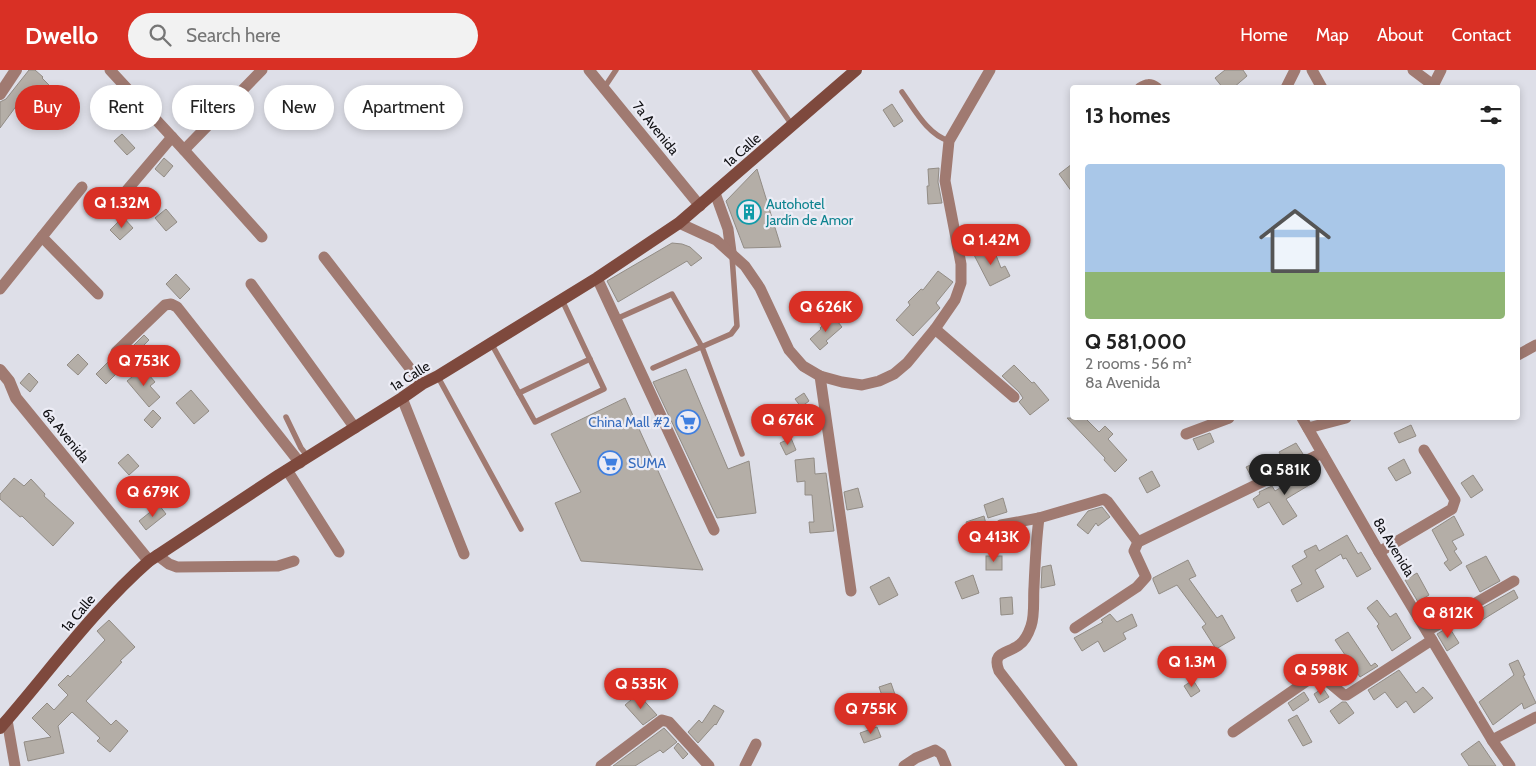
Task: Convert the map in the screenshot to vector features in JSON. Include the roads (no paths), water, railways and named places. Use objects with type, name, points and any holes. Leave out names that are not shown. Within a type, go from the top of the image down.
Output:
[{"type":"main road","name":"1a Calle","points":[[3,724],[106,603],[133,575],[153,558],[422,384],[597,278],[679,223],[716,193],[856,70]]},
{"type":"street","points":[[0,94],[16,70]]},
{"type":"street","points":[[110,70],[262,237]]},
{"type":"street","points":[[184,150],[262,70]]},
{"type":"street","name":"7a Avenida","points":[[589,70],[700,206]]},
{"type":"street","points":[[679,223],[716,240],[746,266],[760,288],[789,350],[803,366],[820,376],[842,382],[862,384],[879,381],[894,374],[936,329],[956,300],[961,283],[961,264],[945,181],[949,141],[990,70]]},
{"type":"street","points":[[1288,85],[1295,70]]},
{"type":"street","points":[[1312,70],[1320,85]]},
{"type":"street","points":[[1413,70],[1432,85]]},
{"type":"street","points":[[1434,85],[1441,70]]},
{"type":"street","points":[[127,190],[172,137]]},
{"type":"street","points":[[0,289],[82,187]]},
{"type":"street","points":[[716,193],[728,228],[731,252]]},
{"type":"street","points":[[42,236],[98,294]]},
{"type":"street","points":[[324,257],[422,384]]},
{"type":"street","points":[[597,278],[714,530]]},
{"type":"street","points":[[251,284],[356,428]]},
{"type":"street","points":[[116,352],[166,305],[171,304],[177,307],[304,460]]},
{"type":"street","points":[[936,329],[1014,397]]},
{"type":"street","points":[[1520,354],[1536,345]]},
{"type":"street","name":"6a Avenida","points":[[0,370],[9,380],[16,398],[153,558]]},
{"type":"street","points":[[820,376],[851,591]]},
{"type":"street","name":"6a Avenida","points":[[0,389],[16,398]]},
{"type":"street","points":[[402,398],[464,554]]},
{"type":"street","points":[[1186,434],[1224,420]]},
{"type":"street","points":[[1305,423],[1330,420]]},
{"type":"street","name":"8a Avenida","points":[[1305,423],[1379,552],[1492,740],[1510,766]]},
{"type":"street","points":[[1379,552],[1452,509],[1455,500],[1424,450]]},
{"type":"street","points":[[1075,628],[1137,587],[1144,580],[1146,577],[1144,571],[1134,551],[1138,542],[1322,453]]},
{"type":"street","points":[[287,470],[339,552]]},
{"type":"street","points":[[1001,525],[1039,518],[1104,499],[1138,542]]},
{"type":"street","points":[[1039,518],[1032,622],[1028,634],[1020,645],[1001,654],[996,664],[999,671],[1072,766]]},
{"type":"street","points":[[153,558],[178,567],[278,566],[294,561]]},
{"type":"street","points":[[1233,732],[1314,676],[1320,675],[1344,695],[1348,695],[1430,636],[1514,581]]},
{"type":"street","points":[[1492,740],[1536,717]]},
{"type":"street","points":[[601,766],[662,720],[668,722],[709,766]]},
{"type":"street","points":[[3,724],[15,766]]},
{"type":"street","points":[[745,766],[756,744]]},
{"type":"street","points":[[904,766],[916,758],[935,750],[941,754],[946,766]]},
{"type":"lane","points":[[604,88],[616,70]]},
{"type":"lane","points":[[754,70],[792,125]]},
{"type":"lane","points":[[902,92],[923,122],[938,136],[949,141]]},
{"type":"lane","points":[[653,368],[731,334],[737,326],[731,252]]},
{"type":"lane","points":[[616,319],[672,294],[702,347],[742,454]]},
{"type":"lane","points":[[491,343],[535,422],[604,389],[562,300]]},
{"type":"lane","points":[[519,393],[590,359]]},
{"type":"lane","points":[[438,376],[520,529]]},
{"type":"lane","points":[[286,417],[304,460]]},
{"type":"place","name":"Autohotel Jardín de Amor","points":[[749,212]]},
{"type":"place","name":"China Mall #2","points":[[688,422]]},
{"type":"place","name":"SUMA","points":[[610,463]]}]
